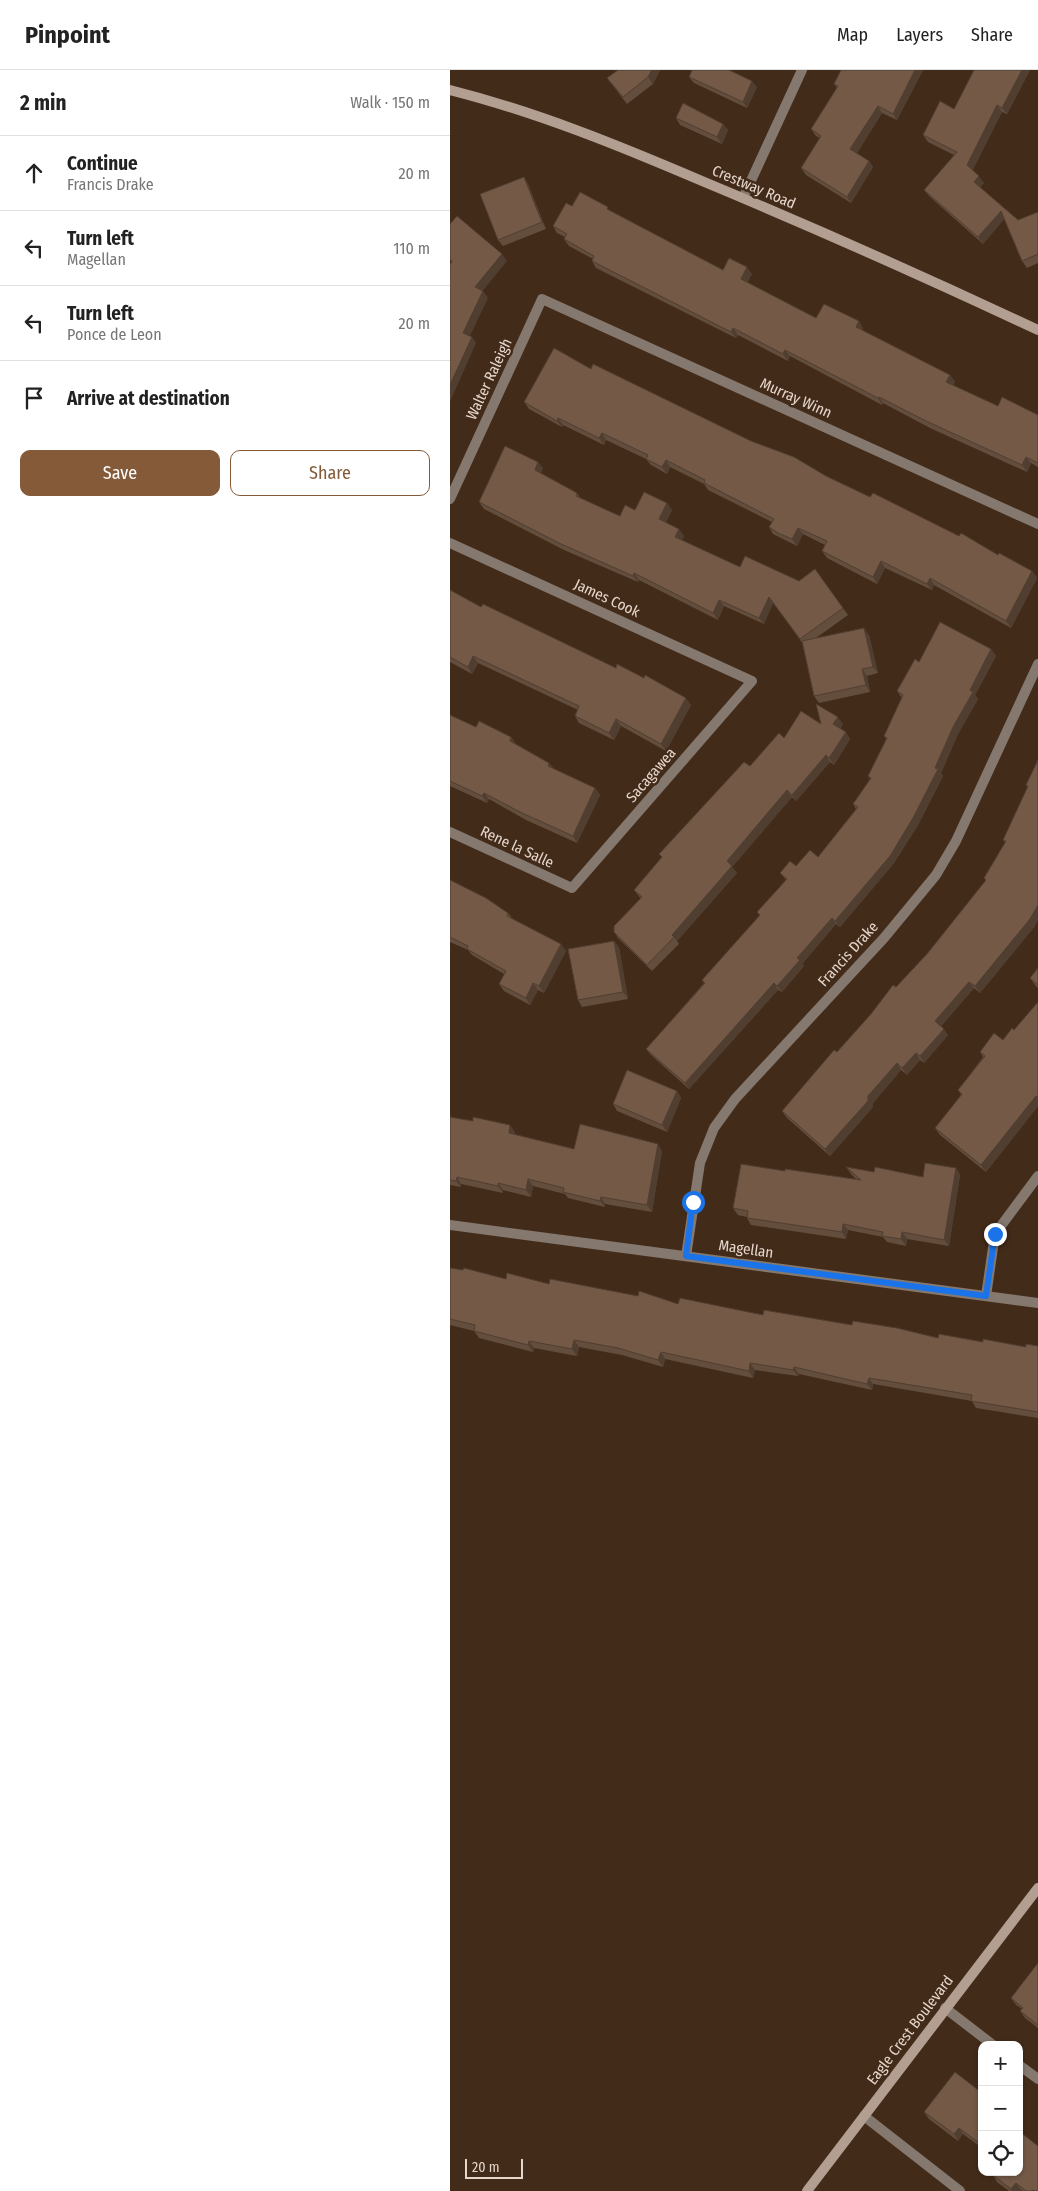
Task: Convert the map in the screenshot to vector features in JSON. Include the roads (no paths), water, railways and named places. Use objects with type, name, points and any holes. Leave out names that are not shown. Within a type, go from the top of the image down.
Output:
[{"type":"main road","name":"Crestway Road","points":[[450,90],[498,102],[637,153],[743,198],[1038,330]]},
{"type":"main road","name":"Eagle Crest Boulevard","points":[[807,2191],[1038,1888]]},
{"type":"street","points":[[743,198],[802,70]]},
{"type":"street","name":"Walter Raleigh","points":[[450,499],[542,298]]},
{"type":"street","name":"Murray Winn","points":[[542,298],[1038,524]]},
{"type":"street","name":"James Cook","points":[[450,543],[752,681]]},
{"type":"street","name":"Francis Drake","points":[[686,1256],[700,1163],[714,1128],[735,1099],[884,938],[936,875],[956,841],[1038,664]]},
{"type":"street","name":"Sacagawea","points":[[572,888],[752,681]]},
{"type":"street","name":"Rene la Salle","points":[[450,832],[572,888]]},
{"type":"street","points":[[986,1296],[995,1234],[1038,1176]]},
{"type":"street","name":"Magellan","points":[[450,1225],[1038,1303]]},
{"type":"street","points":[[945,2008],[988,2041]]},
{"type":"street","points":[[1023,2068],[1038,2079]]},
{"type":"street","points":[[864,2116],[960,2191]]}]
